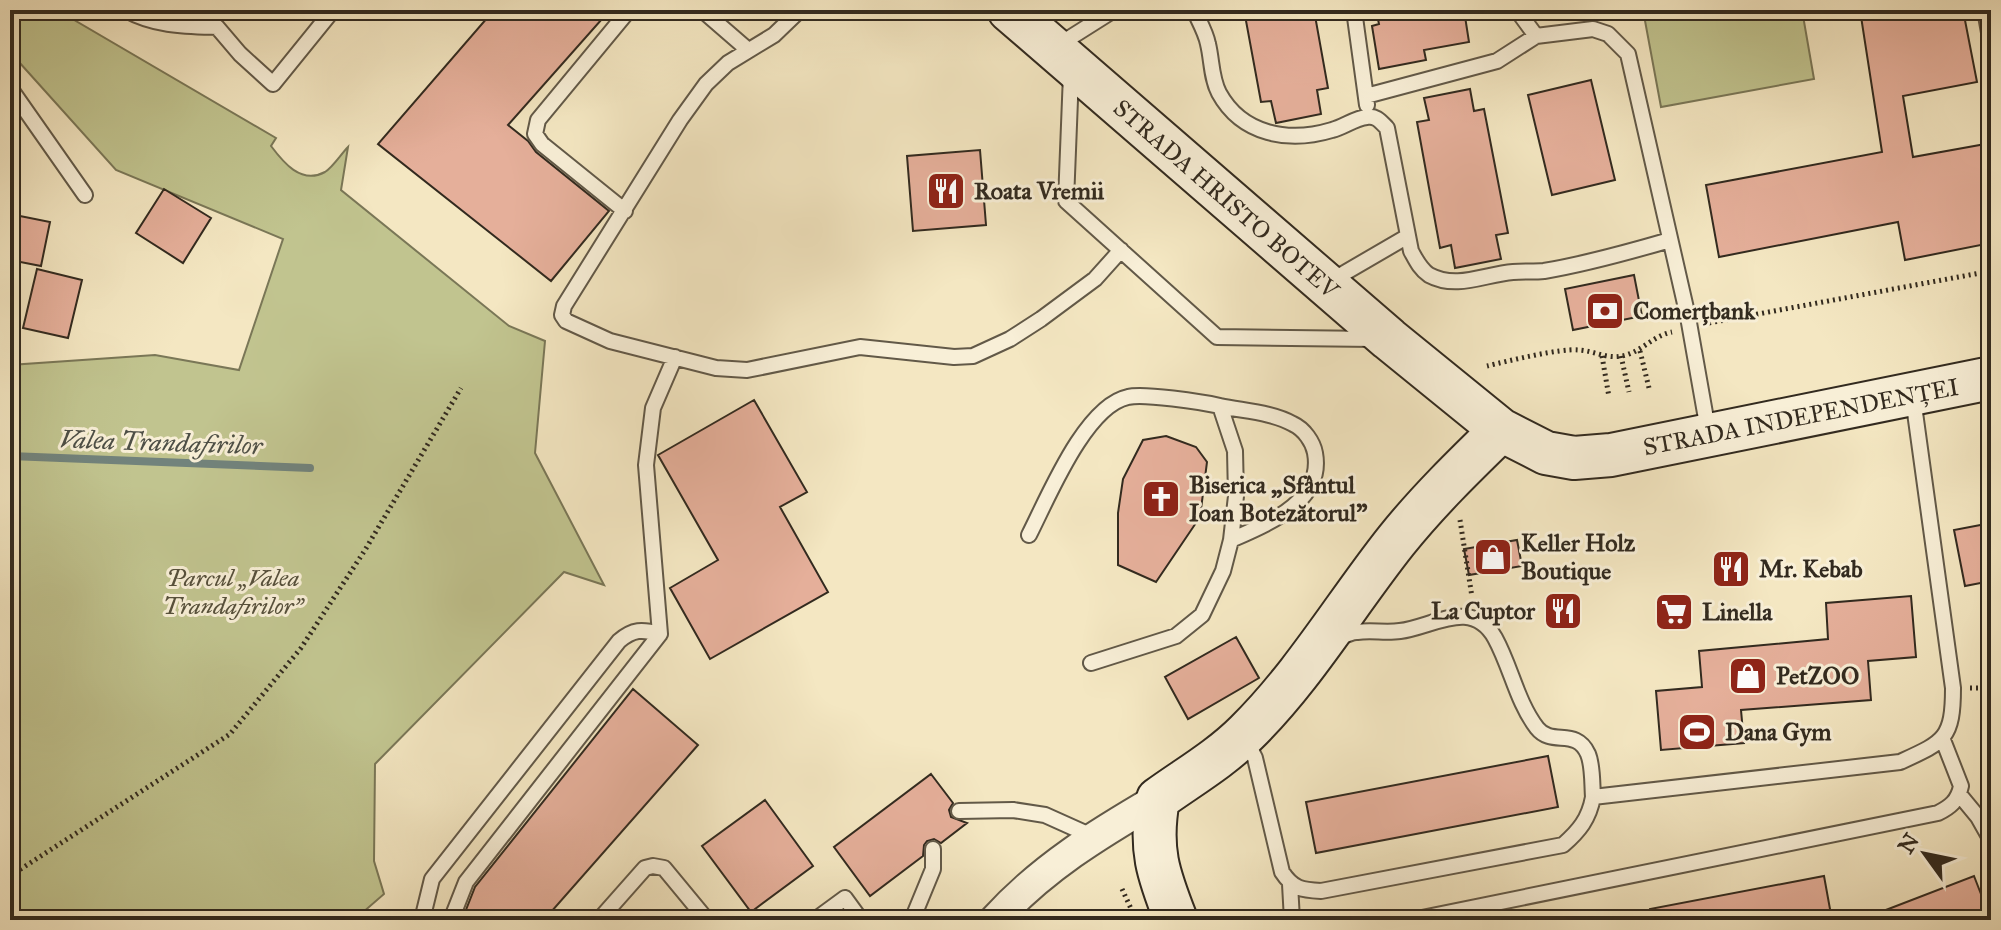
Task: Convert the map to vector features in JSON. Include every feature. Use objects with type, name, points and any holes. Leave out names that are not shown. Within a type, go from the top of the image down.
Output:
[{"type":"main road","name":"STRADA HRISTO BOTEV","points":[[1009,10],[1389,339],[1501,430]]},
{"type":"main road","name":"STRADA INDEPENDENȚEI","points":[[1501,430],[1546,453],[1574,458],[1611,455],[1991,378]]},
{"type":"main road","points":[[1176,920],[1155,863],[1154,818],[1158,799],[1244,736],[1325,637],[1396,541],[1441,515],[1501,430]]},
{"type":"street","points":[[995,920],[1038,876],[1094,837],[1158,799]]},
{"type":"lane","points":[[126,10],[140,18],[169,26],[217,27]]},
{"type":"lane","points":[[197,10],[273,84],[333,10]]},
{"type":"lane","points":[[625,211],[542,144],[535,134],[538,120],[629,10]]},
{"type":"lane","points":[[702,10],[747,49]]},
{"type":"lane","points":[[800,10],[774,35],[747,49],[706,84],[680,120],[564,306],[562,315],[566,321],[610,341],[716,368],[747,370],[860,347],[954,357],[973,356],[1010,339],[1041,319],[1095,279],[1121,250]]},
{"type":"lane","points":[[1114,10],[1062,57],[1066,201],[1217,337],[1389,339]]},
{"type":"lane","points":[[1194,10],[1208,41],[1219,93],[1235,115],[1252,128],[1273,135],[1295,136],[1331,131],[1369,116],[1377,118],[1387,128],[1392,140],[1411,251],[1429,275],[1464,282],[1512,272],[1542,271],[1631,252],[1670,240]]},
{"type":"lane","points":[[1354,10],[1369,116]]},
{"type":"lane","points":[[1517,10],[1536,36]]},
{"type":"lane","points":[[1985,10],[1991,44]]},
{"type":"lane","points":[[1366,96],[1497,61],[1536,36],[1593,29],[1608,34],[1628,54],[1690,328],[1710,437]]},
{"type":"lane","points":[[10,88],[85,195]]},
{"type":"lane","points":[[1325,284],[1408,236]]},
{"type":"lane","points":[[451,920],[466,882],[660,634],[646,465],[653,408],[675,357]]},
{"type":"lane","points":[[1593,797],[1900,762],[1943,740],[1950,726],[1953,688],[1912,394]]},
{"type":"lane","points":[[1029,535],[1075,444],[1109,406],[1128,396],[1200,402],[1274,417],[1295,424],[1307,435],[1315,448],[1317,466],[1312,483],[1302,499],[1272,522],[1231,540]]},
{"type":"lane","points":[[1091,663],[1176,636],[1202,615],[1223,571],[1231,540],[1235,451],[1220,406]]},
{"type":"lane","points":[[1244,736],[1255,758],[1282,872],[1290,884],[1301,890],[1321,891],[1563,845],[1579,831],[1590,813],[1593,797],[1589,756],[1581,743],[1571,738],[1547,737],[1539,730],[1528,713],[1494,636],[1475,620],[1461,616],[1437,619],[1401,631],[1354,632],[1345,636],[1325,637]]},
{"type":"lane","points":[[422,920],[432,879],[619,641],[632,631],[660,634]]},
{"type":"lane","points":[[1412,920],[1938,813],[1951,806],[1961,786],[1943,740]]},
{"type":"lane","points":[[1959,794],[1978,817],[1991,840]]},
{"type":"lane","points":[[959,811],[1013,810],[1045,815],[1094,837]]},
{"type":"lane","points":[[912,920],[933,869],[933,849]]},
{"type":"lane","points":[[599,920],[645,868],[653,866],[664,868],[707,920]]},
{"type":"lane","points":[[1290,884],[1292,920]]},
{"type":"lane","points":[[815,920],[845,898],[861,920]]},
{"type":"path","points":[[1487,366],[1577,349],[1602,356],[1621,356],[1640,351],[1662,334],[1991,271]]},
{"type":"path","points":[[1640,351],[1649,388]]},
{"type":"path","points":[[1602,356],[1609,397]]},
{"type":"path","points":[[1621,356],[1629,392]]},
{"type":"path","points":[[10,876],[230,734],[301,648],[365,550],[461,388]]},
{"type":"path","points":[[1441,515],[1475,620]]},
{"type":"path","points":[[1122,889],[1137,920]]},
{"type":"green space","name":"Parcul „Valea Trandafirilor”","points":[[10,10],[57,10],[276,138],[271,146],[287,165],[301,174],[308,176],[325,172],[348,147],[341,190],[509,326],[545,341],[535,453],[604,585],[564,572],[375,764],[374,861],[384,894],[354,920],[10,920],[10,365],[155,355],[239,370],[283,239],[116,170],[10,52]]},
{"type":"green space","points":[[1643,10],[1802,10],[1814,79],[1661,107]]},
{"type":"building","points":[[494,10],[610,10],[508,125],[536,152],[609,211],[551,281],[378,144]]},
{"type":"building","points":[[1244,10],[1314,10],[1328,88],[1317,90],[1321,114],[1276,123],[1271,101],[1261,102]]},
{"type":"building","points":[[1376,10],[1464,10],[1469,42],[1424,50],[1426,60],[1379,69],[1372,26],[1379,24]]},
{"type":"building","points":[[1860,10],[1963,10],[1977,82],[1903,96],[1913,157],[1991,143],[1991,243],[1905,260],[1898,222],[1719,257],[1706,185],[1882,152]]},
{"type":"building","points":[[1591,80],[1615,180],[1552,195],[1528,95]]},
{"type":"building","points":[[1470,89],[1474,111],[1484,109],[1508,233],[1496,235],[1501,259],[1455,268],[1451,245],[1440,248],[1417,122],[1429,120],[1424,98]]},
{"type":"building","name":"Roata Vremii","points":[[980,150],[986,225],[913,231],[907,156]]},
{"type":"building","points":[[164,189],[211,218],[183,263],[136,233]]},
{"type":"building","points":[[10,214],[50,222],[41,266],[10,260]]},
{"type":"building","points":[[37,269],[82,280],[68,338],[23,328]]},
{"type":"building","points":[[1634,275],[1642,316],[1573,330],[1565,289]]},
{"type":"building","points":[[754,400],[807,492],[780,507],[828,592],[710,659],[670,588],[718,560],[658,455]]},
{"type":"building","name":"Biserica „Sfântul Ioan Botezătorul”","points":[[1166,436],[1196,447],[1207,462],[1200,517],[1156,582],[1118,565],[1118,513],[1123,479],[1143,440]]},
{"type":"building","points":[[1991,523],[1991,581],[1965,586],[1954,530]]},
{"type":"building","points":[[1517,540],[1522,566],[1469,575],[1464,549]]},
{"type":"building","points":[[1911,596],[1916,657],[1868,661],[1871,700],[1741,710],[1744,743],[1661,750],[1656,691],[1702,687],[1699,651],[1828,639],[1826,603]]},
{"type":"building","points":[[1236,637],[1259,678],[1188,719],[1165,677]]},
{"type":"building","points":[[633,689],[698,745],[544,920],[462,920],[475,887]]},
{"type":"building","points":[[1548,756],[1558,807],[1316,853],[1306,802]]},
{"type":"building","points":[[931,774],[953,803],[949,810],[951,817],[967,823],[941,843],[934,839],[927,841],[923,856],[870,896],[834,847]]},
{"type":"building","points":[[765,800],[813,866],[751,912],[702,846]]},
{"type":"building","points":[[1824,876],[1832,920],[1651,920],[1650,909]]},
{"type":"building","points":[[1974,876],[1991,920],[1865,920],[1865,918]]},
{"type":"waterway","name":"Valea Trandafirilor","points":[[10,456],[310,468]]},
{"type":"place","name":"Roata Vremii","points":[[946,191]]},
{"type":"place","name":"Comerțbank","points":[[1605,311]]},
{"type":"place","name":"Biserica „Sfântul Ioan Botezătorul”","points":[[1161,499]]},
{"type":"place","name":"Keller Holz Boutique","points":[[1493,557]]},
{"type":"place","name":"Mr. Kebab","points":[[1731,569]]},
{"type":"place","name":"La Cuptor","points":[[1563,611]]},
{"type":"place","name":"Linella","points":[[1674,612]]},
{"type":"place","name":"PetZOO","points":[[1748,676]]},
{"type":"place","name":"Dana Gym","points":[[1697,732]]}]
